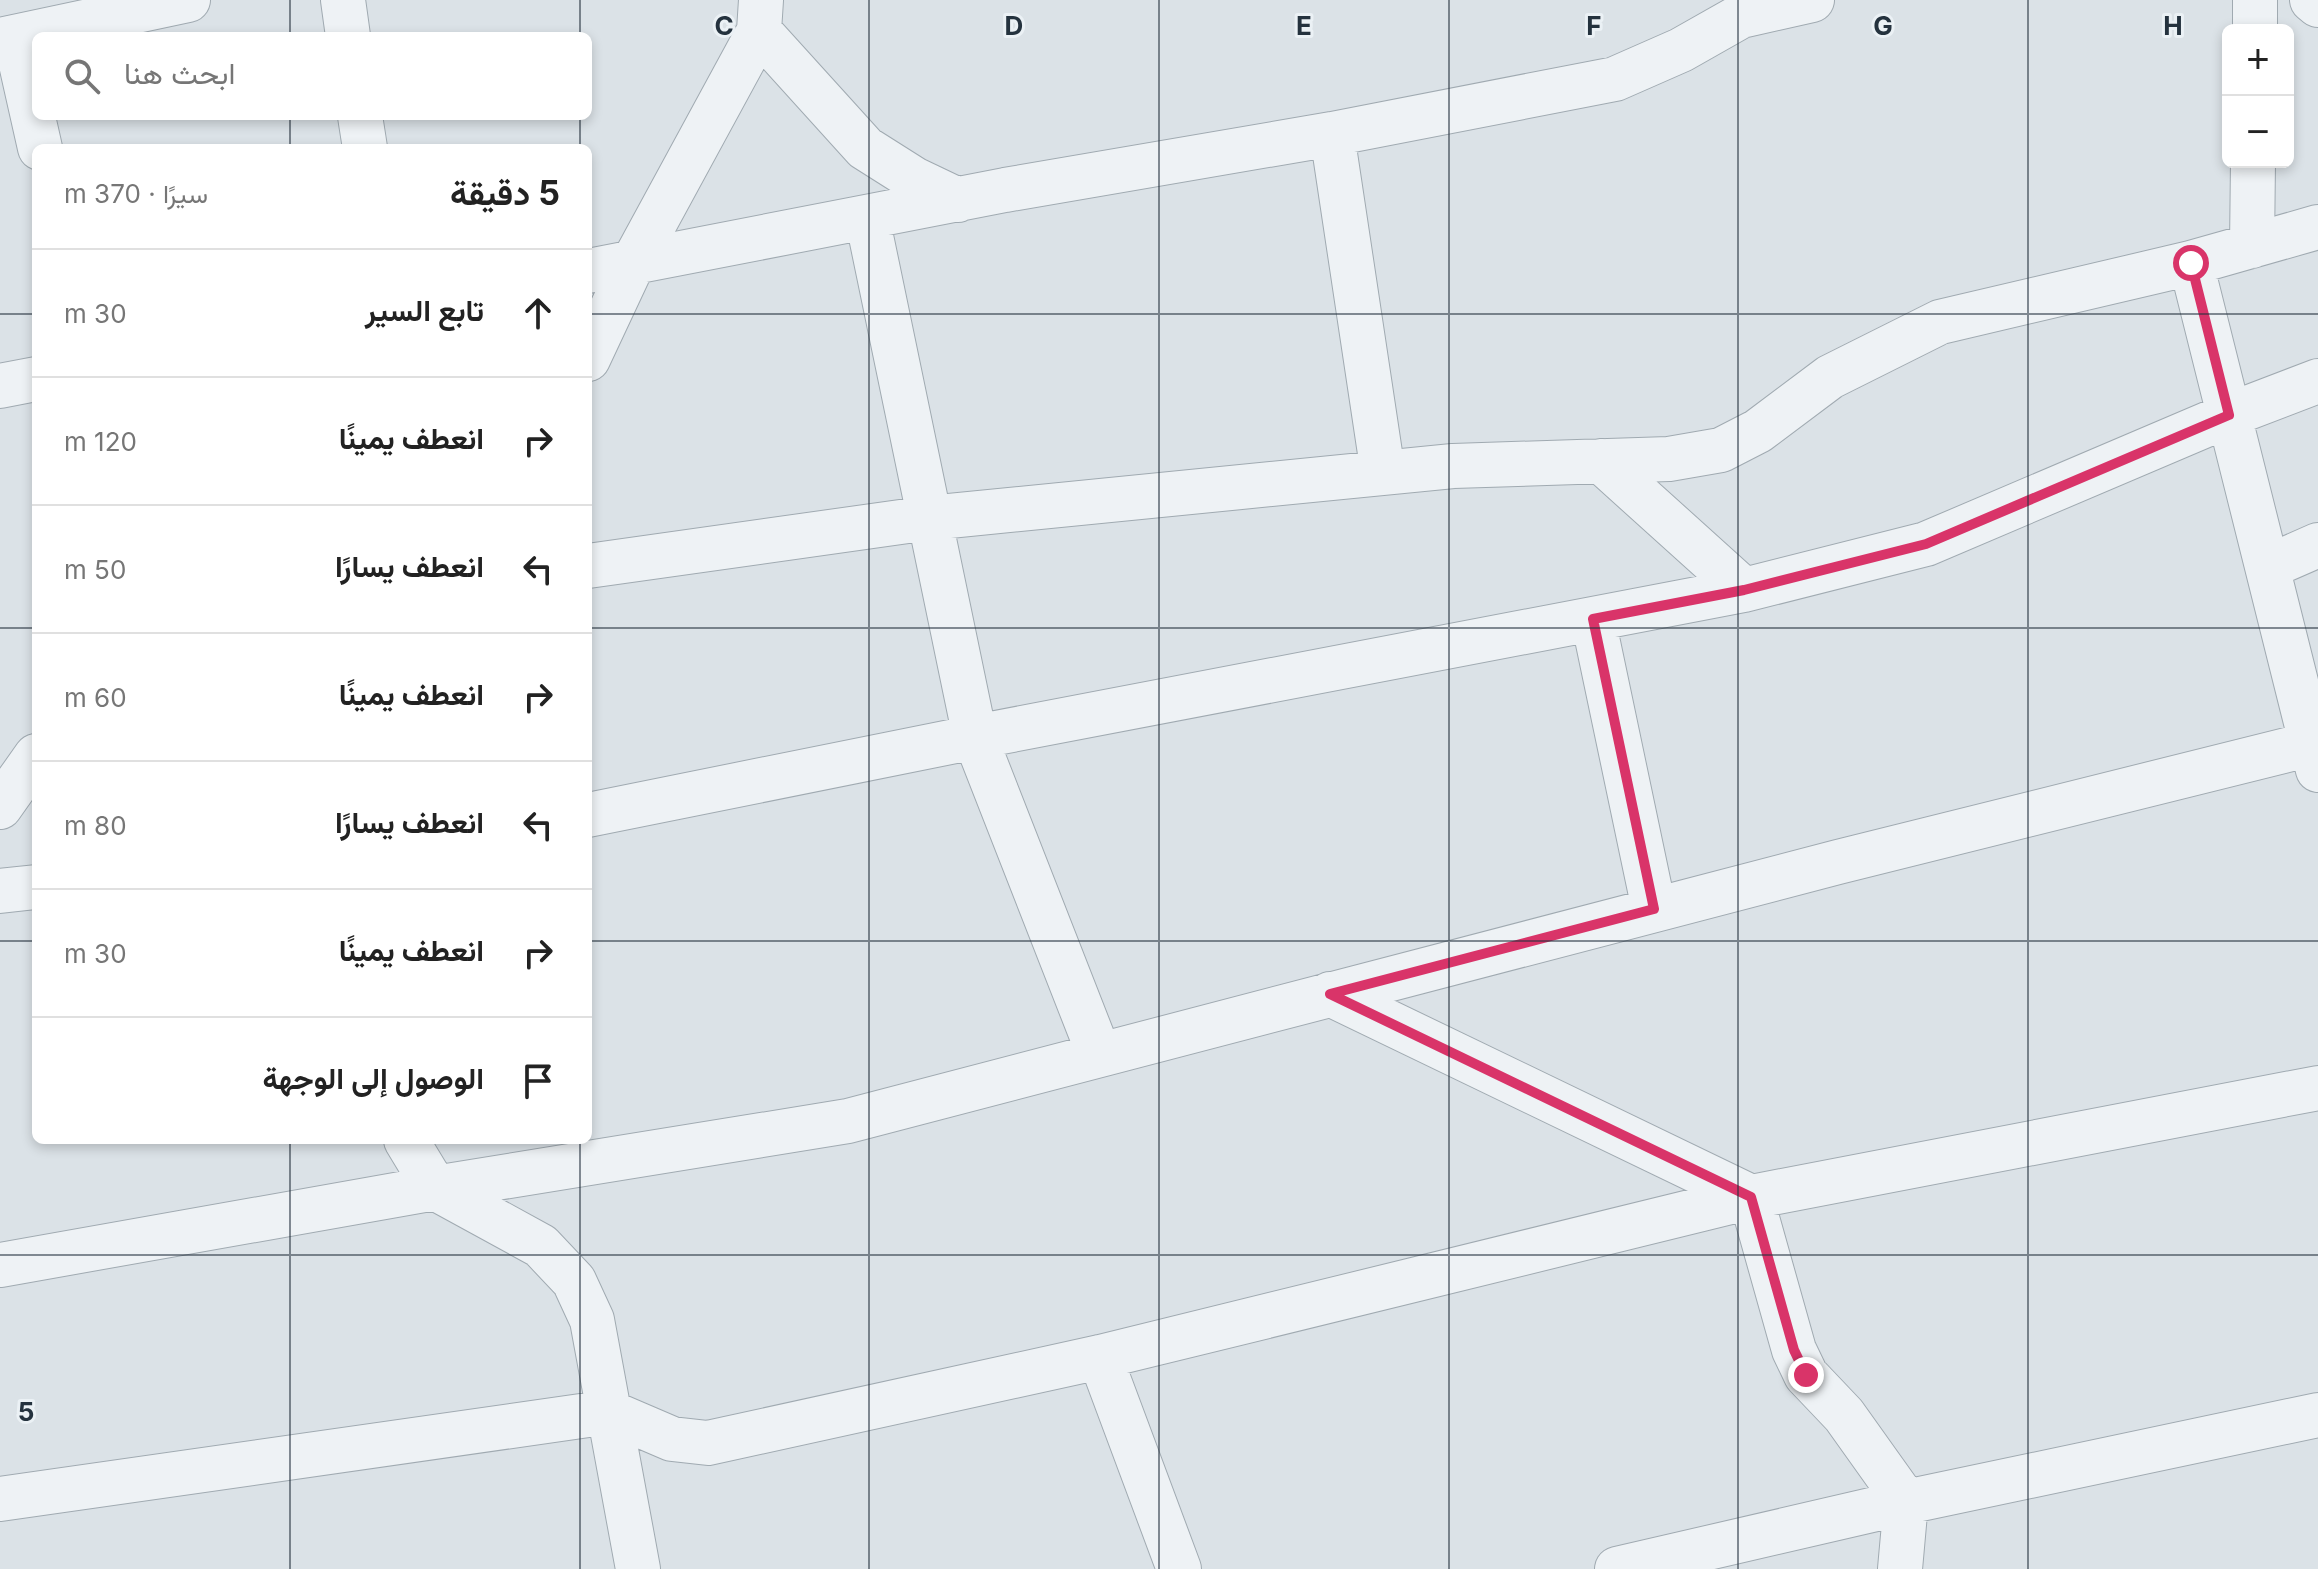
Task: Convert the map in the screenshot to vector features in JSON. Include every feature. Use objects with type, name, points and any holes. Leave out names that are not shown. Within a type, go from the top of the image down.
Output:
[{"type":"street","points":[[36,32],[188,0]]},
{"type":"street","points":[[343,0],[347,32]]},
{"type":"street","points":[[592,270],[1615,79],[1681,50],[1744,8],[1812,0]]},
{"type":"street","points":[[2255,0],[2255,24]]},
{"type":"street","points":[[2312,0],[2318,5]]},
{"type":"street","points":[[592,350],[633,263],[760,15],[865,148],[914,179],[958,200]]},
{"type":"street","points":[[32,33],[7,38],[39,144]]},
{"type":"street","points":[[361,120],[364,144]]},
{"type":"street","points":[[1332,134],[1383,473]]},
{"type":"street","points":[[2252,246],[2253,168]]},
{"type":"street","points":[[867,217],[975,737],[1099,1054]]},
{"type":"street","points":[[592,565],[929,518],[1453,466],[1669,459],[1721,450],[1758,431],[1830,377],[1940,322],[2191,263],[2318,227]]},
{"type":"street","points":[[0,1265],[435,1188],[848,1121],[2314,736],[2191,263]]},
{"type":"street","points":[[0,386],[32,380]]},
{"type":"street","points":[[592,814],[975,737],[1744,590],[1926,544],[2229,415],[2318,381]]},
{"type":"street","points":[[1601,461],[1744,590]]},
{"type":"street","points":[[2268,567],[2318,545]]},
{"type":"street","points":[[1593,619],[1654,909]]},
{"type":"street","points":[[0,807],[32,762]]},
{"type":"street","points":[[0,891],[32,887]]},
{"type":"street","points":[[1330,994],[1751,1197],[1794,1350],[1806,1375],[1844,1415],[1906,1502],[1900,1569]]},
{"type":"street","points":[[0,1499],[609,1412],[672,1439],[708,1443],[1100,1357],[1751,1197],[2318,1088]]},
{"type":"street","points":[[408,1144],[435,1188],[541,1246],[574,1281],[592,1320],[638,1569]]},
{"type":"street","points":[[1100,1357],[1179,1569]]},
{"type":"street","points":[[1617,1569],[1906,1502],[2318,1415]]},
{"type":"route","points":[[1806,1375],[1794,1350],[1751,1197],[1330,994],[1654,909],[1593,619],[1744,590],[1926,544],[2229,415],[2191,263]]}]
